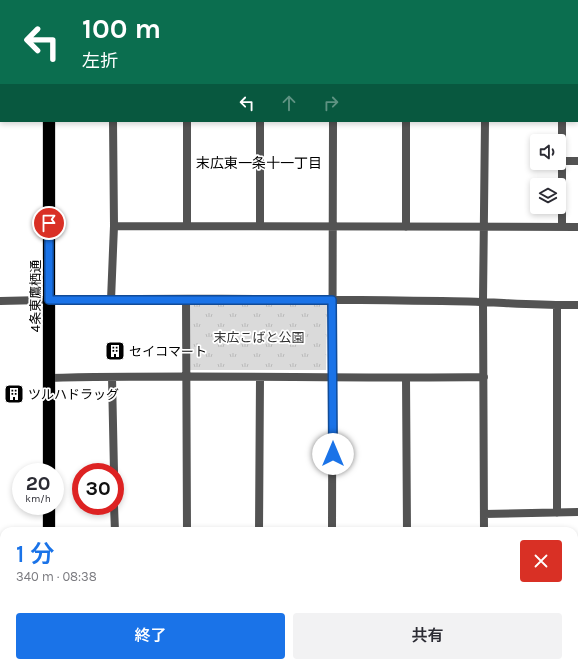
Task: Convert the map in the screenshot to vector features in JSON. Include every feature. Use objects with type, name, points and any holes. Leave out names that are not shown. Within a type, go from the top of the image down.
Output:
[{"type":"highway","name":"4条東鷹栖通","points":[[49,122],[49,463]]},
{"type":"highway","points":[[49,515],[49,527]]},
{"type":"street","points":[[111,300],[114,226],[114,122]]},
{"type":"street","points":[[187,122],[187,226]]},
{"type":"street","points":[[260,122],[260,226]]},
{"type":"street","points":[[332,527],[332,300],[334,227],[333,122]]},
{"type":"street","points":[[406,122],[406,227]]},
{"type":"street","points":[[484,527],[483,301],[485,122]]},
{"type":"street","points":[[562,122],[562,134]]},
{"type":"street","points":[[566,161],[578,161]]},
{"type":"street","points":[[562,170],[562,227]]},
{"type":"street","points":[[114,226],[578,227]]},
{"type":"street","points":[[186,300],[187,527]]},
{"type":"street","points":[[0,301],[483,301],[578,305]]},
{"type":"street","points":[[557,305],[557,513]]},
{"type":"street","points":[[112,377],[114,463]]},
{"type":"street","points":[[49,378],[484,377]]},
{"type":"street","points":[[259,527],[260,378]]},
{"type":"street","points":[[406,378],[406,527]]},
{"type":"street","points":[[484,514],[578,512]]},
{"type":"street","points":[[114,515],[115,527]]},
{"type":"green space","name":"末広こばと公園","points":[[327,304],[326,370],[190,370],[190,305]]},
{"type":"place","name":"セイコマート","points":[[115,351]]},
{"type":"place","name":"ツルハドラッグ","points":[[14,394]]},
{"type":"district","name":"末広東一条十一丁目","points":[[259,163]]},
{"type":"route","points":[[49,223],[49,300],[332,300],[333,454]]}]
